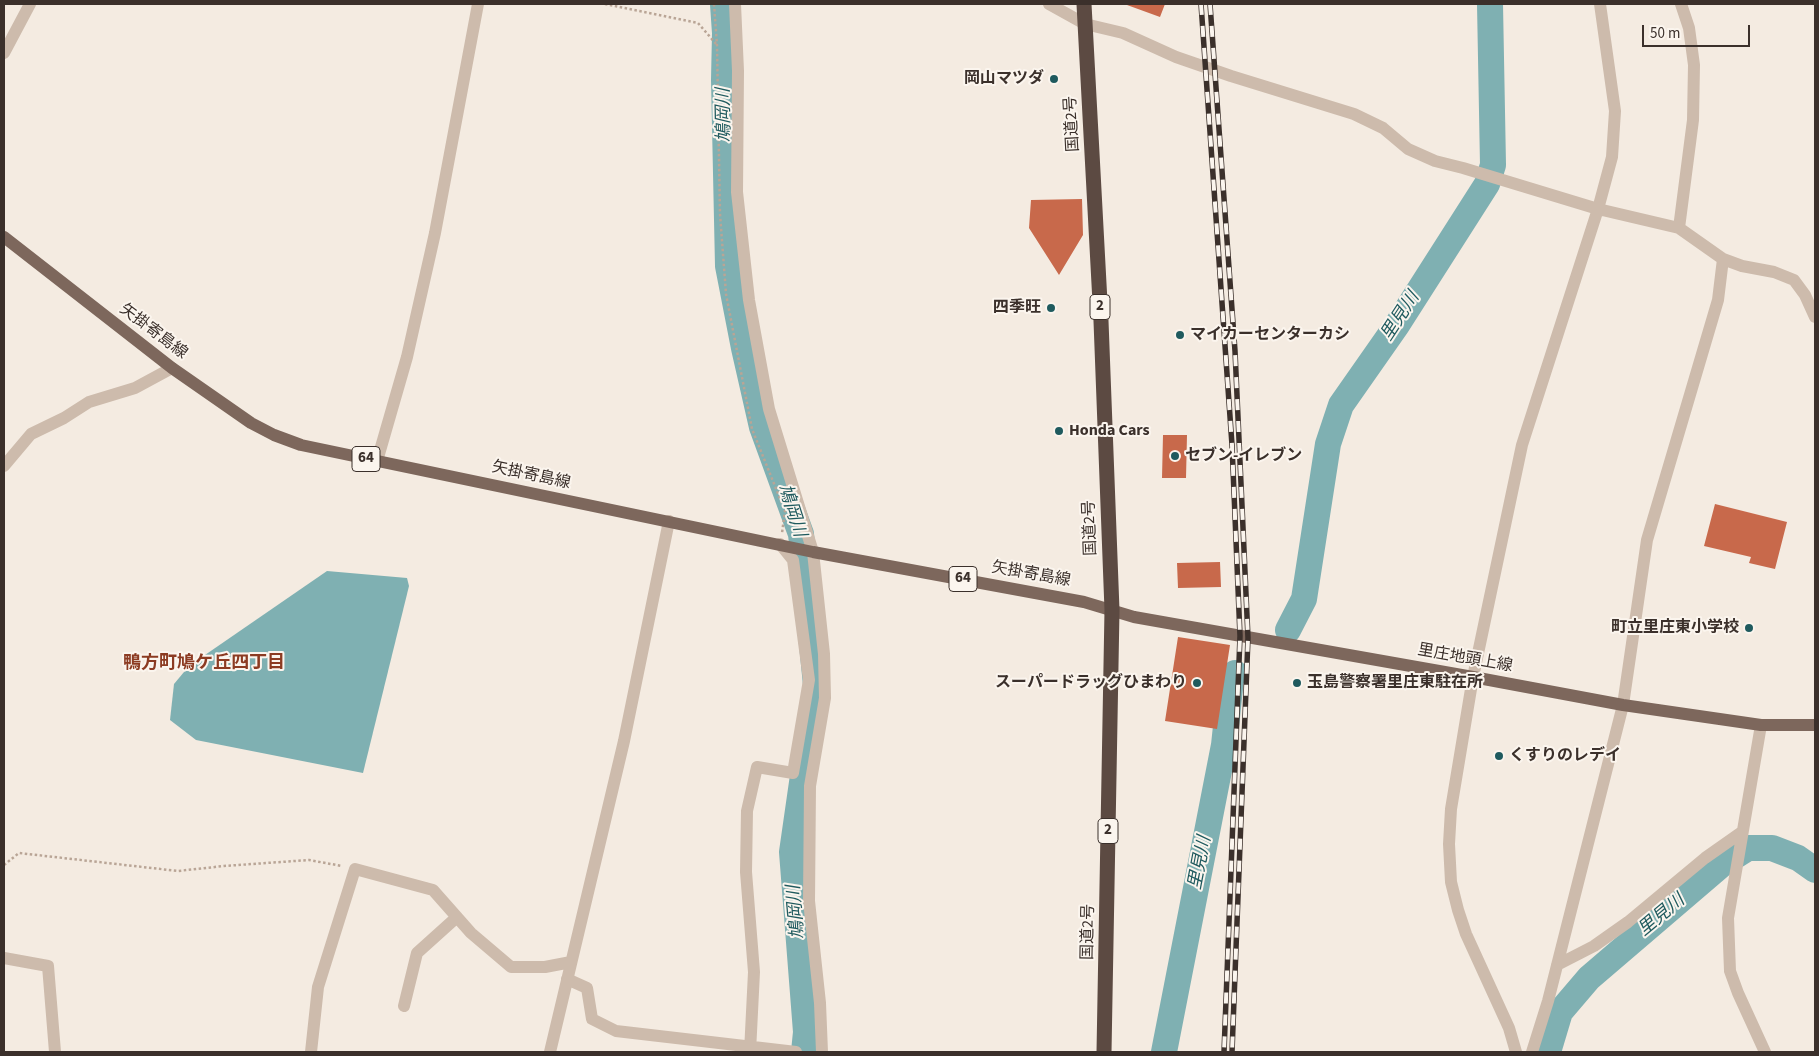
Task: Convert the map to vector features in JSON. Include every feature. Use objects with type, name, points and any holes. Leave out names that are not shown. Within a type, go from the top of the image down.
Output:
[{"type":"highway","name":"国道2号","points":[[1084,4],[1101,321],[1112,610],[1104,1052]]},
{"type":"main road","name":"矢掛寄島線","points":[[4,237],[172,368],[251,423],[274,435],[301,445],[813,552],[1084,602],[1112,610]]},
{"type":"main road","name":"里庄地頭上線","points":[[1112,610],[1134,617],[1473,676],[1623,705],[1762,725],[1815,725]]},
{"type":"street","points":[[4,53],[30,4]]},
{"type":"street","points":[[377,461],[407,356],[435,232],[478,4]]},
{"type":"street","points":[[736,4],[738,71],[737,192],[749,300],[769,409],[813,552],[824,654],[825,698],[810,786],[809,901],[820,1003],[822,1052]]},
{"type":"street","points":[[1049,4],[1085,24],[1123,33],[1176,57],[1354,114],[1383,128],[1408,149],[1435,162],[1463,168],[1598,209],[1680,228],[1723,259],[1742,266],[1774,272],[1794,280],[1805,295],[1815,316]]},
{"type":"street","points":[[1516,1052],[1508,1028],[1466,934],[1451,882],[1449,844],[1451,809],[1473,676],[1522,445],[1598,209],[1612,157],[1615,111],[1600,4]]},
{"type":"street","points":[[1680,228],[1693,120],[1694,65],[1689,28],[1681,4]]},
{"type":"street","points":[[1532,1052],[1548,1002],[1623,705],[1648,540],[1718,300],[1723,259]]},
{"type":"street","points":[[4,466],[31,434],[64,418],[89,402],[134,388],[172,368]]},
{"type":"street","points":[[550,1052],[624,741],[669,521]]},
{"type":"street","points":[[750,1049],[754,972],[746,872],[747,812],[757,767],[793,773],[809,680],[793,560],[784,545]]},
{"type":"street","points":[[1762,725],[1741,835],[1728,918],[1730,971],[1765,1052]]},
{"type":"street","points":[[1557,965],[1594,946],[1628,922],[1705,858],[1741,835]]},
{"type":"street","points":[[311,1052],[318,987],[355,869],[433,890],[471,933],[511,967],[545,968],[571,962]]},
{"type":"street","points":[[404,1006],[416,953],[457,917]]},
{"type":"street","points":[[4,958],[48,966],[55,1052]]},
{"type":"street","points":[[567,979],[587,988],[592,1018],[616,1031],[750,1049],[796,1052]]},
{"type":"path","points":[[606,4],[698,23],[717,45]]},
{"type":"path","points":[[4,865],[19,853],[178,871],[309,860],[355,869]]},
{"type":"water","points":[[327,571],[407,578],[409,586],[363,773],[196,740],[170,720],[174,684],[189,666]]},
{"type":"building","points":[[1127,4],[1165,4],[1160,17]]},
{"type":"building","points":[[1082,199],[1083,235],[1059,275],[1029,228],[1031,200]]},
{"type":"building","name":"セブン-イレブン","points":[[1163,435],[1187,435],[1186,478],[1162,478]]},
{"type":"building","points":[[1715,504],[1787,522],[1775,569],[1749,563],[1751,557],[1704,546]]},
{"type":"building","points":[[1220,562],[1221,587],[1178,588],[1177,563]]},
{"type":"building","name":"スーパードラッグひまわり","points":[[1178,637],[1230,645],[1217,729],[1165,721]]},
{"type":"waterway","name":"鳩岡川","points":[[723,4],[728,266],[762,427],[801,534],[816,685],[792,852],[806,1032],[804,1052]]},
{"type":"waterway","name":"里見川","points":[[1288,630],[1304,599],[1328,444],[1341,405],[1397,325],[1487,184],[1493,165],[1490,4]]},
{"type":"waterway","name":"里見川","points":[[1164,1052],[1224,745],[1231,679],[1235,673]]},
{"type":"waterway","name":"里見川","points":[[1548,1052],[1560,1012],[1589,978],[1721,865],[1748,848],[1772,848],[1798,858],[1815,870]]},
{"type":"railway","points":[[1201,4],[1232,445],[1240,636],[1224,1052]]},
{"type":"railway","points":[[1210,4],[1235,351],[1248,638],[1232,1052]]},
{"type":"place","name":"岡山マツダ","points":[[1054,79]]},
{"type":"place","name":"四季旺","points":[[1051,308]]},
{"type":"place","name":"マイカーセンターカシ","points":[[1180,335]]},
{"type":"place","name":"Honda Cars","points":[[1059,431]]},
{"type":"place","name":"セブン-イレブン","points":[[1175,456]]},
{"type":"place","name":"町立里庄東小学校","points":[[1749,628]]},
{"type":"place","name":"スーパードラッグひまわり","points":[[1197,683]]},
{"type":"place","name":"玉島警察署里庄東駐在所","points":[[1297,683]]},
{"type":"place","name":"くすりのレデイ","points":[[1499,756]]},
{"type":"district","name":"鴨方町鳩ケ丘四丁目","points":[[204,664]]}]
